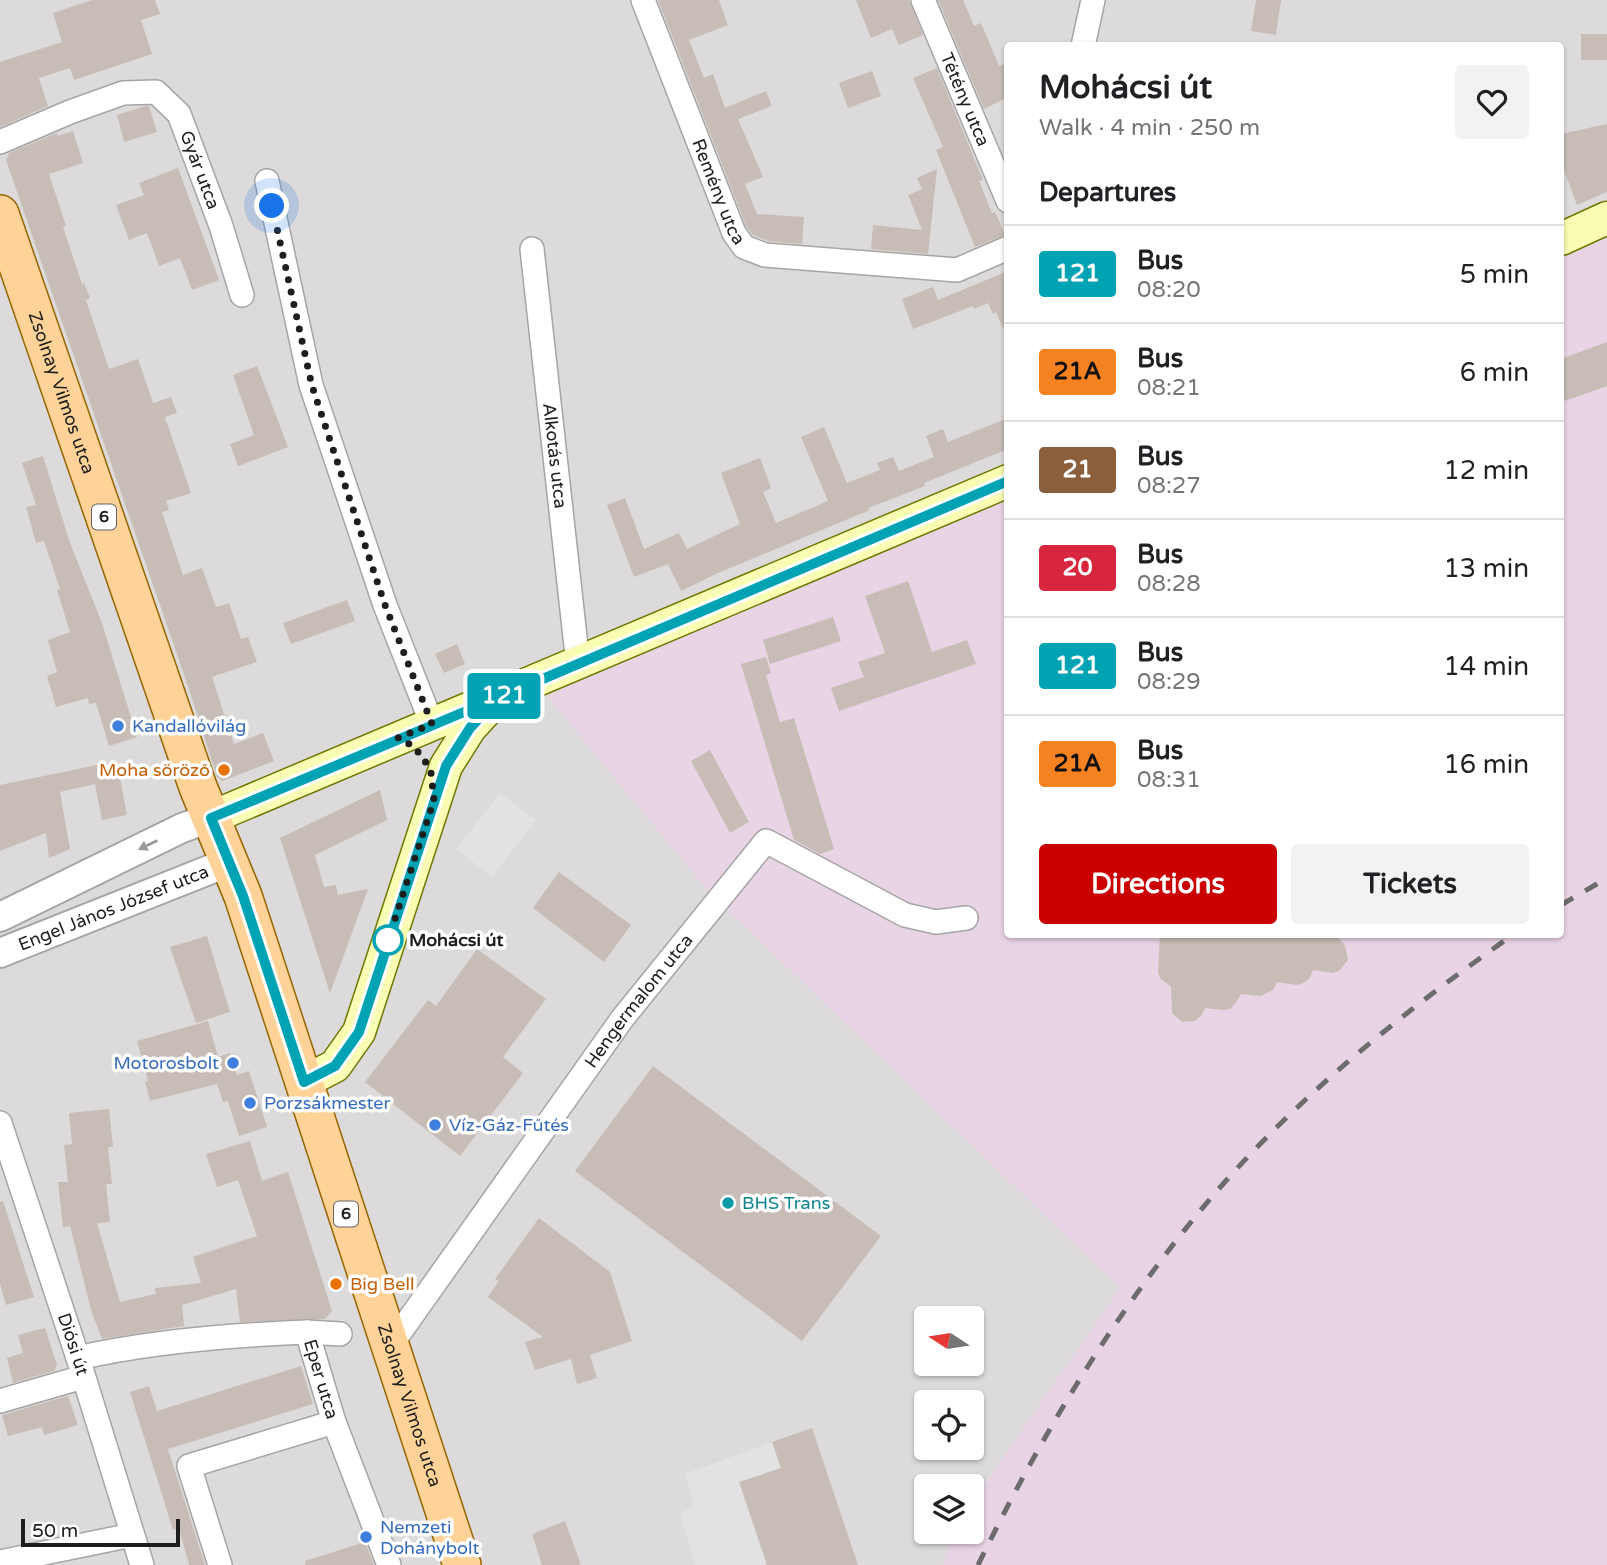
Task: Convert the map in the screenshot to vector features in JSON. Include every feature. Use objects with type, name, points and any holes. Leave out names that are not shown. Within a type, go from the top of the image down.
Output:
[{"type":"main road","name":"Zsolnay Vilmos utca","points":[[0,215],[189,761],[229,862],[462,1565]]},
{"type":"main road","points":[[1564,238],[1607,218]]},
{"type":"main road","points":[[211,818],[1004,483]]},
{"type":"main road","points":[[304,1082],[335,1066],[359,1032],[446,766],[470,728],[498,698]]},
{"type":"main road","points":[[398,738],[413,746],[424,759],[431,773],[434,800]]},
{"type":"street","name":"Remény utca","points":[[643,0],[734,233],[744,247],[765,256],[957,270],[1004,250]]},
{"type":"street","name":"Tétény utca","points":[[923,0],[1004,192]]},
{"type":"street","points":[[1084,42],[1093,0]]},
{"type":"street","name":"Gyár utca","points":[[0,142],[123,93],[156,92],[179,114],[221,226],[242,295]]},
{"type":"street","points":[[267,181],[312,386],[385,605],[432,724]]},
{"type":"street","name":"Alkotás utca","points":[[531,249],[578,664]]},
{"type":"street","name":"Engel János József utca","points":[[0,917],[182,828],[211,818]]},
{"type":"street","name":"Hengermalom utca","points":[[391,1345],[622,1019],[766,841],[905,915],[936,922],[966,918]]},
{"type":"street","name":"Engel János József utca","points":[[0,953],[229,862]]},
{"type":"street","name":"Diósi út","points":[[0,1123],[8,1177],[80,1368],[142,1565]]},
{"type":"street","points":[[307,1332],[340,1334]]},
{"type":"street","name":"Eper utca","points":[[0,1401],[80,1368],[142,1347],[244,1335],[307,1332],[334,1422],[389,1565]]},
{"type":"street","points":[[220,1565],[189,1466],[334,1422]]},
{"type":"street","points":[[0,1562],[132,1535]]},
{"type":"shaded area","points":[[0,0],[1607,0],[1607,205],[1564,224],[1564,42],[1004,42],[1004,471],[533,679],[708,891],[1120,1288],[984,1485],[984,1474],[914,1474],[914,1544],[950,1544],[943,1565],[0,1565]]},
{"type":"shaded area","points":[[1607,205],[1607,1565],[943,1565],[950,1544],[984,1544],[984,1485],[1120,1288],[708,891],[533,679],[1004,471],[1004,938],[1564,938],[1564,224]]},
{"type":"shaded area","points":[[500,793],[536,820],[492,877],[456,849]]},
{"type":"shaded area","points":[[772,1442],[781,1468],[740,1482],[767,1565],[695,1565],[680,1513],[694,1507],[685,1474]]},
{"type":"building","points":[[92,0],[155,0],[160,14],[141,20],[152,54],[74,80],[70,68],[39,78],[48,106],[0,127],[0,62],[62,42],[53,13]]},
{"type":"building","points":[[658,0],[719,0],[728,25],[689,40],[704,78],[713,74],[725,108],[766,91],[772,106],[738,119],[763,177],[745,184],[757,214],[804,217],[802,244],[768,241],[753,235],[746,226]]},
{"type":"building","points":[[856,0],[909,0],[923,35],[899,45],[892,29],[871,38]]},
{"type":"building","points":[[938,0],[963,0],[974,26],[981,23],[999,66],[1004,64],[1004,99],[984,109]]},
{"type":"building","points":[[1256,0],[1281,0],[1276,35],[1251,31]]},
{"type":"building","points":[[1581,34],[1607,34],[1607,60],[1581,60]]},
{"type":"building","points":[[937,68],[983,180],[979,181],[1004,235],[975,247],[936,150],[943,147],[913,78]]},
{"type":"building","points":[[872,71],[881,96],[848,108],[839,83]]},
{"type":"building","points":[[149,106],[157,132],[124,142],[117,115]]},
{"type":"building","points":[[1607,124],[1607,192],[1577,205],[1564,170],[1564,133]]},
{"type":"building","points":[[73,131],[83,163],[49,174],[66,226],[63,227],[82,284],[84,283],[90,298],[86,300],[109,369],[138,359],[153,403],[171,397],[177,413],[165,417],[191,493],[166,501],[169,510],[162,512],[183,575],[202,568],[216,607],[229,603],[241,639],[248,637],[257,662],[212,677],[234,744],[263,733],[274,761],[222,781],[217,777],[6,160],[9,153],[57,133],[58,136]]},
{"type":"building","points":[[178,168],[219,280],[192,290],[180,258],[159,266],[147,233],[129,240],[116,205],[144,195],[139,183]]},
{"type":"building","points":[[937,169],[928,254],[871,249],[873,225],[922,230],[908,195],[922,189],[917,178]]},
{"type":"building","points":[[1004,273],[1004,331],[996,312],[993,314],[988,303],[913,329],[902,299],[933,287],[938,300]]},
{"type":"building","points":[[1607,342],[1607,386],[1565,401],[1564,358]]},
{"type":"building","points":[[257,366],[288,447],[238,466],[230,444],[254,435],[233,375]]},
{"type":"building","points":[[1004,420],[1004,451],[924,483],[925,486],[868,508],[870,510],[681,591],[668,564],[634,577],[607,505],[625,498],[644,549],[679,533],[687,549],[740,524],[721,473],[760,458],[771,488],[763,492],[776,523],[828,501],[801,437],[824,427],[847,483],[880,470],[877,463],[893,457],[899,471],[934,457],[926,436],[943,429],[948,442]]},
{"type":"building","points":[[43,456],[70,543],[102,623],[137,737],[109,746],[96,703],[89,704],[88,698],[56,707],[47,676],[57,672],[48,640],[70,632],[57,590],[60,589],[44,541],[36,543],[26,507],[36,505],[22,463]]},
{"type":"building","points":[[908,581],[932,652],[967,640],[976,664],[839,711],[831,688],[864,677],[858,662],[885,653],[865,596]]},
{"type":"building","points":[[347,600],[355,621],[291,644],[283,623]]},
{"type":"building","points":[[833,617],[841,641],[770,664],[763,640]]},
{"type":"building","points":[[457,644],[465,664],[444,673],[435,654]]},
{"type":"building","points":[[766,657],[771,673],[766,675],[780,722],[794,718],[834,849],[820,854],[794,840],[741,664]]},
{"type":"building","points":[[710,750],[749,822],[730,833],[691,761]]},
{"type":"building","points":[[117,761],[127,815],[102,820],[95,784],[60,792],[70,849],[49,858],[46,833],[0,851],[0,785]]},
{"type":"building","points":[[380,790],[387,820],[315,855],[324,887],[336,885],[338,895],[368,889],[330,993],[280,838]]},
{"type":"building","points":[[559,872],[631,925],[604,962],[533,908]]},
{"type":"building","points":[[207,936],[230,1012],[196,1023],[170,947]]},
{"type":"building","points":[[1160,938],[1338,938],[1345,945],[1348,960],[1339,971],[1332,973],[1313,970],[1309,979],[1303,983],[1297,985],[1277,982],[1273,990],[1261,996],[1241,994],[1230,1009],[1205,1008],[1195,1021],[1182,1022],[1172,1013],[1171,987],[1160,978]]},
{"type":"building","points":[[477,949],[546,999],[503,1057],[523,1073],[460,1156],[365,1082],[428,1000],[436,1006]]},
{"type":"building","points":[[208,1021],[218,1057],[230,1053],[237,1075],[249,1071],[267,1127],[239,1136],[228,1101],[223,1102],[217,1084],[150,1101],[145,1082],[148,1081],[137,1041]]},
{"type":"building","name":"BHS Trans","points":[[653,1066],[881,1236],[802,1341],[575,1171]]},
{"type":"building","points":[[109,1109],[113,1147],[108,1147],[112,1184],[106,1184],[110,1222],[97,1223],[120,1302],[156,1294],[155,1288],[201,1283],[193,1257],[257,1236],[238,1180],[217,1187],[206,1154],[250,1141],[262,1181],[288,1172],[332,1311],[325,1319],[240,1322],[236,1289],[182,1305],[184,1326],[102,1339],[91,1310],[70,1226],[63,1227],[58,1182],[68,1182],[64,1145],[72,1144],[69,1113]]},
{"type":"building","points":[[3,1201],[34,1297],[6,1305],[0,1284],[0,1202]]},
{"type":"building","points":[[539,1218],[610,1272],[632,1341],[590,1355],[597,1378],[577,1384],[571,1359],[535,1370],[525,1342],[543,1337],[488,1297],[499,1281],[495,1279]]},
{"type":"building","points":[[45,1328],[57,1365],[54,1371],[13,1383],[7,1358],[23,1353],[18,1335]]},
{"type":"building","points":[[301,1366],[313,1404],[168,1449],[205,1565],[189,1565],[179,1528],[173,1530],[130,1392],[149,1386],[157,1411]]},
{"type":"building","points":[[68,1396],[78,1425],[44,1435],[42,1427],[8,1436],[2,1415]]},
{"type":"building","points":[[812,1428],[858,1565],[767,1565],[739,1482],[781,1468],[772,1442]]},
{"type":"building","points":[[565,1521],[581,1565],[542,1565],[532,1534]]},
{"type":"building","points":[[365,1542],[374,1565],[305,1565],[305,1561]]},
{"type":"railway","points":[[1564,903],[1607,878]]},
{"type":"railway","points":[[978,1565],[1026,1471],[1078,1381],[1136,1294],[1200,1211],[1234,1171],[1308,1097],[1388,1028],[1508,938]]},
{"type":"bus line","name":"121","points":[[476,707],[211,818],[243,896],[304,1082],[335,1066],[359,1032],[446,766],[470,728],[498,698],[1004,483]]},
{"type":"place","name":"Kandallóvilág","points":[[118,726]]},
{"type":"place","name":"Moha söröző","points":[[224,770]]},
{"type":"place","name":"Mohácsi út","points":[[388,940]]},
{"type":"place","name":"Motorosbolt","points":[[233,1063]]},
{"type":"place","name":"Porzsákmester","points":[[250,1103]]},
{"type":"place","name":"Víz-Gáz-Fűtés","points":[[435,1125]]},
{"type":"place","name":"BHS Trans","points":[[728,1203]]},
{"type":"place","name":"Big Bell","points":[[336,1284]]},
{"type":"place","name":"Nemzeti Dohánybolt","points":[[366,1537]]},
{"type":"route","points":[[272,206],[312,386],[385,605],[432,724],[398,738],[413,746],[424,759],[431,773],[434,800],[388,940]]}]
